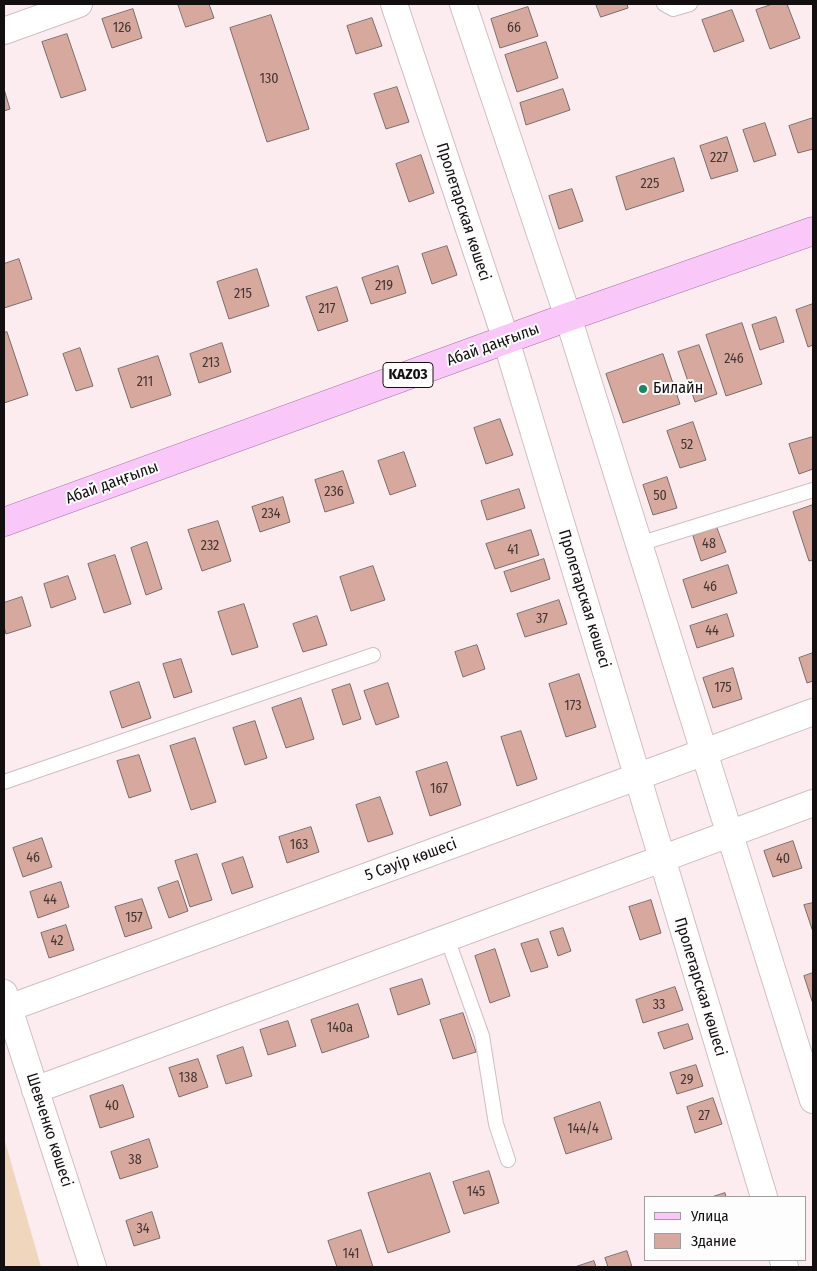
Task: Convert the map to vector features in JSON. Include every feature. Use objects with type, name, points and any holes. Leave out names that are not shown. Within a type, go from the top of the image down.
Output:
[{"type":"main road","name":"Абай даңғылы","points":[[4,522],[568,317],[813,231]]},
{"type":"street","points":[[4,31],[79,4]]},
{"type":"street","name":"Пролетарская көшесі","points":[[394,4],[506,340],[764,1196]]},
{"type":"street","points":[[463,4],[568,317],[813,1100]]},
{"type":"street","name":"5 Сәуір көшесі","points":[[6,1000],[813,712]]},
{"type":"street","points":[[35,1090],[813,802]]},
{"type":"street","name":"Шевченко көшесі","points":[[6,1000],[94,1267]]},
{"type":"lane","points":[[664,4],[673,9],[690,4]]},
{"type":"lane","points":[[639,544],[813,490]]},
{"type":"lane","points":[[4,782],[373,655]]},
{"type":"lane","points":[[447,938],[482,1036],[496,1124],[508,1160]]},
{"type":"shaded area","points":[[4,1138],[41,1267],[4,1267]]},
{"type":"building","points":[[178,4],[209,4],[214,18],[186,27]]},
{"type":"building","points":[[596,4],[627,4],[628,8],[601,17]]},
{"type":"building","points":[[773,4],[787,4],[800,38],[770,49],[756,10]]},
{"type":"building","points":[[528,7],[538,36],[500,48],[491,19]]},
{"type":"building","points":[[133,9],[142,38],[112,48],[102,19]]},
{"type":"building","points":[[732,10],[744,41],[714,52],[702,20]]},
{"type":"building","points":[[271,15],[309,129],[267,142],[230,28]]},
{"type":"building","points":[[372,18],[382,46],[356,54],[347,26]]},
{"type":"building","points":[[67,34],[86,90],[61,98],[42,42]]},
{"type":"building","points":[[546,42],[558,78],[517,92],[505,55]]},
{"type":"building","points":[[397,87],[409,122],[386,129],[374,94]]},
{"type":"building","points":[[4,89],[10,109],[4,111]]},
{"type":"building","points":[[563,89],[570,110],[526,125],[520,103]]},
{"type":"building","points":[[813,118],[813,149],[798,153],[789,126]]},
{"type":"building","points":[[765,123],[776,155],[754,162],[743,130]]},
{"type":"building","points":[[727,137],[738,171],[711,179],[700,146]]},
{"type":"building","points":[[421,155],[434,193],[409,202],[396,164]]},
{"type":"building","points":[[674,158],[684,191],[626,210],[616,177]]},
{"type":"building","points":[[572,189],[583,221],[559,229],[549,196]]},
{"type":"building","points":[[447,246],[457,275],[432,284],[422,254]]},
{"type":"building","points":[[19,259],[32,299],[4,308],[4,264]]},
{"type":"building","points":[[398,266],[406,293],[371,304],[362,278]]},
{"type":"building","points":[[257,269],[269,306],[229,319],[217,282]]},
{"type":"building","points":[[337,287],[348,321],[318,331],[306,297]]},
{"type":"building","points":[[813,304],[813,345],[808,347],[796,310]]},
{"type":"building","points":[[776,317],[784,342],[760,350],[752,325]]},
{"type":"building","points":[[742,323],[762,384],[726,396],[706,335]]},
{"type":"building","points":[[7,332],[28,395],[4,403],[4,333]]},
{"type":"building","points":[[222,343],[231,372],[199,383],[190,354]]},
{"type":"building","points":[[699,345],[717,394],[695,402],[678,352]]},
{"type":"building","points":[[80,348],[93,386],[76,391],[63,354]]},
{"type":"building","name":"Билайн","points":[[663,354],[680,404],[623,423],[606,374]]},
{"type":"building","points":[[158,356],[171,395],[131,408],[118,369]]},
{"type":"building","points":[[500,419],[513,455],[486,464],[474,428]]},
{"type":"building","points":[[693,422],[706,460],[680,468],[667,431]]},
{"type":"building","points":[[813,437],[813,469],[799,474],[789,444]]},
{"type":"building","points":[[404,452],[416,486],[390,495],[378,461]]},
{"type":"building","points":[[343,471],[354,503],[325,512],[315,480]]},
{"type":"building","points":[[667,477],[677,508],[653,515],[643,485]]},
{"type":"building","points":[[519,489],[525,508],[487,520],[481,501]]},
{"type":"building","points":[[283,497],[290,522],[260,532],[252,507]]},
{"type":"building","points":[[813,505],[813,560],[809,561],[793,512]]},
{"type":"building","points":[[218,521],[231,561],[202,571],[188,530]]},
{"type":"building","points":[[717,528],[726,552],[701,561],[693,536]]},
{"type":"building","points":[[531,530],[539,555],[495,569],[486,544]]},
{"type":"building","points":[[147,542],[162,589],[146,595],[131,548]]},
{"type":"building","points":[[115,555],[131,604],[104,613],[88,564]]},
{"type":"building","points":[[544,559],[550,579],[511,592],[504,572]]},
{"type":"building","points":[[728,565],[737,593],[692,608],[683,580]]},
{"type":"building","points":[[373,566],[385,600],[351,611],[340,577]]},
{"type":"building","points":[[68,576],[76,599],[51,608],[44,584]]},
{"type":"building","points":[[22,597],[31,626],[6,634],[4,627],[4,603]]},
{"type":"building","points":[[559,600],[567,624],[525,637],[517,614]]},
{"type":"building","points":[[244,604],[258,647],[232,655],[218,612]]},
{"type":"building","points":[[727,614],[734,636],[697,648],[690,626]]},
{"type":"building","points":[[317,616],[327,645],[303,652],[293,624]]},
{"type":"building","points":[[477,645],[485,669],[463,677],[455,652]]},
{"type":"building","points":[[813,653],[813,681],[807,683],[799,658]]},
{"type":"building","points":[[181,659],[192,692],[174,698],[163,664]]},
{"type":"building","points":[[733,668],[742,699],[713,708],[703,678]]},
{"type":"building","points":[[579,674],[596,727],[566,737],[549,684]]},
{"type":"building","points":[[139,682],[151,718],[122,728],[110,692]]},
{"type":"building","points":[[388,683],[399,717],[376,725],[364,691]]},
{"type":"building","points":[[350,684],[361,719],[343,725],[332,690]]},
{"type":"building","points":[[301,698],[314,739],[286,748],[272,708]]},
{"type":"building","points":[[255,721],[267,758],[245,765],[233,728]]},
{"type":"building","points":[[521,731],[537,779],[517,786],[501,737]]},
{"type":"building","points":[[195,738],[216,802],[191,810],[170,746]]},
{"type":"building","points":[[139,755],[151,791],[129,798],[117,761]]},
{"type":"building","points":[[447,762],[461,805],[430,816],[416,772]]},
{"type":"building","points":[[380,797],[393,834],[368,842],[356,805]]},
{"type":"building","points":[[311,827],[319,852],[287,863],[279,837]]},
{"type":"building","points":[[42,838],[52,867],[23,877],[13,848]]},
{"type":"building","points":[[793,841],[802,868],[773,877],[764,851]]},
{"type":"building","points":[[197,854],[212,900],[190,907],[175,861]]},
{"type":"building","points":[[243,857],[253,887],[232,894],[222,864]]},
{"type":"building","points":[[178,881],[188,911],[169,918],[158,888]]},
{"type":"building","points":[[61,882],[69,907],[38,918],[30,892]]},
{"type":"building","points":[[142,899],[152,928],[125,937],[115,907]]},
{"type":"building","points":[[651,900],[661,933],[640,940],[629,907]]},
{"type":"building","points":[[813,903],[813,932],[804,905]]},
{"type":"building","points":[[66,925],[74,950],[49,958],[41,933]]},
{"type":"building","points":[[563,928],[571,951],[558,956],[550,932]]},
{"type":"building","points":[[538,939],[548,967],[531,972],[521,944]]},
{"type":"building","points":[[495,949],[510,996],[490,1003],[475,956]]},
{"type":"building","points":[[813,973],[813,1004],[804,976]]},
{"type":"building","points":[[422,979],[430,1004],[398,1015],[390,989]]},
{"type":"building","points":[[675,987],[683,1010],[643,1023],[636,1000]]},
{"type":"building","points":[[358,1004],[369,1037],[322,1053],[311,1020]]},
{"type":"building","points":[[463,1013],[476,1052],[453,1059],[440,1020]]},
{"type":"building","points":[[288,1021],[296,1046],[268,1055],[260,1030]]},
{"type":"building","points":[[688,1024],[693,1039],[664,1049],[658,1033]]},
{"type":"building","points":[[243,1047],[252,1076],[226,1084],[217,1056]]},
{"type":"building","points":[[198,1059],[208,1087],[179,1097],[169,1068]]},
{"type":"building","points":[[696,1065],[703,1086],[677,1094],[670,1073]]},
{"type":"building","points":[[123,1085],[134,1117],[100,1128],[90,1096]]},
{"type":"building","points":[[713,1098],[722,1124],[695,1133],[687,1107]]},
{"type":"building","points":[[600,1102],[612,1139],[566,1154],[554,1118]]},
{"type":"building","points":[[149,1139],[158,1167],[120,1179],[111,1152]]},
{"type":"building","points":[[489,1171],[499,1203],[464,1214],[453,1182]]},
{"type":"building","points":[[430,1173],[450,1232],[388,1253],[368,1193]]},
{"type":"building","points":[[725,1193],[726,1196],[715,1196]]},
{"type":"building","points":[[152,1212],[160,1238],[134,1246],[126,1221]]},
{"type":"building","points":[[361,1230],[373,1267],[337,1267],[328,1241]]},
{"type":"building","points":[[627,1251],[632,1267],[608,1267],[605,1258]]},
{"type":"building","points":[[594,1261],[596,1267],[575,1267]]},
{"type":"place","name":"Билайн","points":[[643,389]]}]
